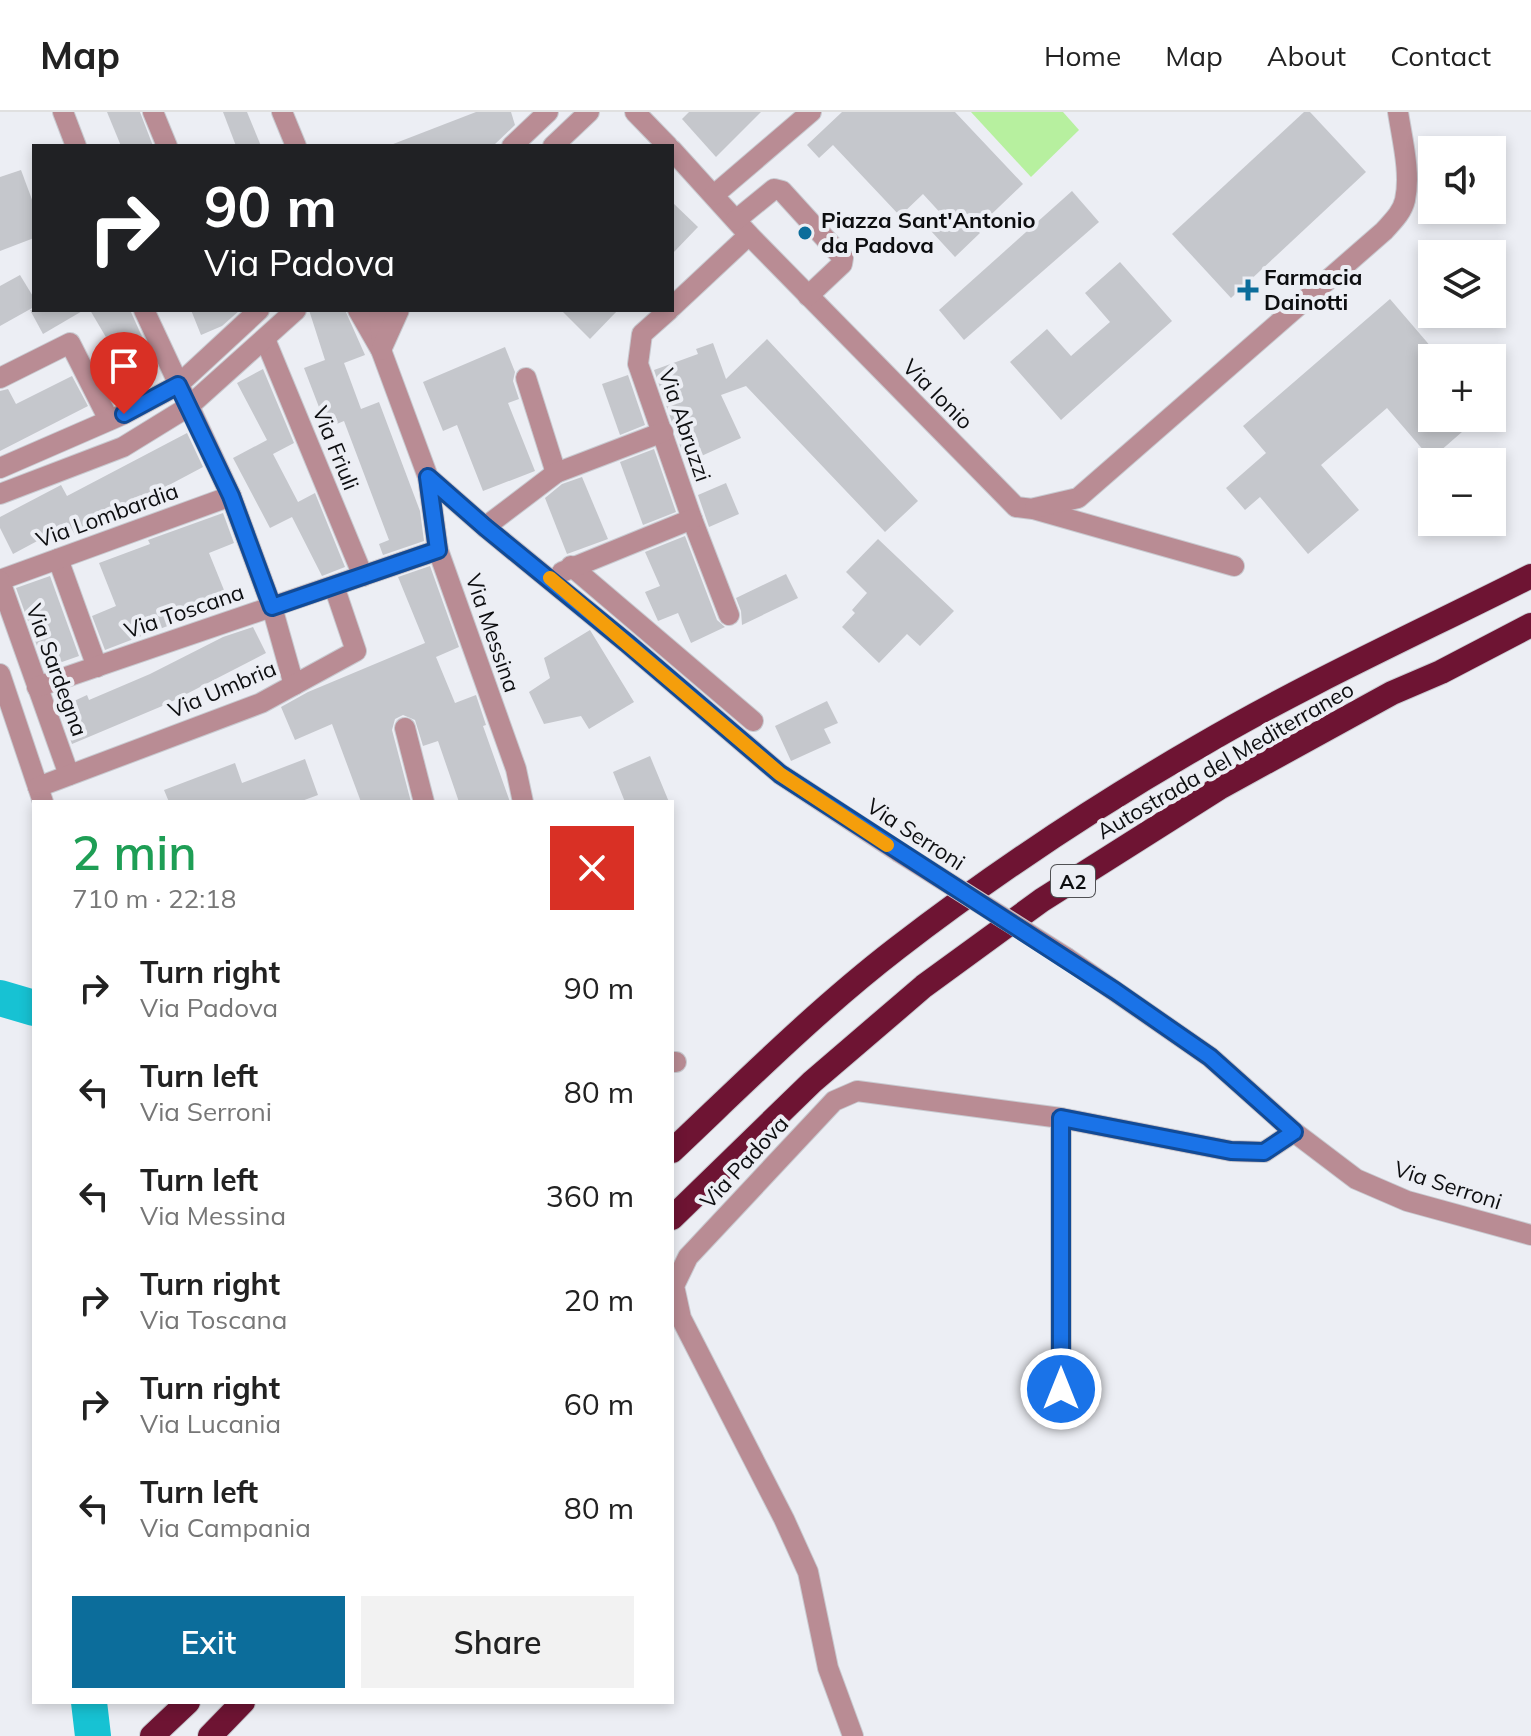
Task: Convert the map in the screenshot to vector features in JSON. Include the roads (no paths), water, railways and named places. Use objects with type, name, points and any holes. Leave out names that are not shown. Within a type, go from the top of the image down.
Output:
[{"type":"highway","name":"Autostrada del Mediterraneo","points":[[674,1149],[781,1048],[895,950],[1016,862],[1203,744],[1320,681],[1531,576]]},
{"type":"highway","name":"Autostrada del Mediterraneo","points":[[674,1216],[812,1082],[924,986],[1042,900],[1219,788],[1392,693],[1441,672],[1531,625]]},
{"type":"highway","points":[[152,1736],[186,1704]]},
{"type":"highway","points":[[214,1732],[241,1704]]},
{"type":"street","points":[[63,112],[75,144]]},
{"type":"street","points":[[153,112],[166,144]]},
{"type":"street","points":[[282,112],[295,144]]},
{"type":"street","points":[[514,144],[548,112]]},
{"type":"street","points":[[555,144],[589,112]]},
{"type":"street","points":[[635,112],[666,144]]},
{"type":"street","points":[[714,195],[811,112]]},
{"type":"street","points":[[1033,509],[1078,498],[1384,231],[1399,213],[1405,199],[1405,165],[1398,112]]},
{"type":"street","name":"Via Ionio","points":[[674,152],[808,296],[1016,507],[1033,509],[1234,566]]},
{"type":"street","points":[[743,228],[774,189],[782,191],[843,258],[842,264],[808,296]]},
{"type":"street","name":"Via Abruzzi","points":[[674,304],[743,228]]},
{"type":"street","points":[[145,312],[231,496],[272,607],[294,685]]},
{"type":"street","points":[[0,494],[123,447],[188,407],[294,312]]},
{"type":"street","name":"Via Serroni","points":[[359,312],[381,350],[428,477],[780,774],[1067,958],[1210,1057],[1294,1132],[1356,1179],[1407,1201],[1531,1235]]},
{"type":"street","name":"Via Serroni","points":[[379,312],[383,333],[381,350]]},
{"type":"street","points":[[381,350],[398,312]]},
{"type":"street","name":"Via Abruzzi","points":[[666,312],[642,334],[638,364],[729,615]]},
{"type":"street","points":[[0,468],[109,420],[178,385],[240,318]]},
{"type":"street","name":"Via Friuli","points":[[265,339],[363,576]]},
{"type":"street","points":[[0,378],[70,343],[109,420]]},
{"type":"street","points":[[526,378],[556,473]]},
{"type":"street","points":[[485,527],[556,473],[663,432]]},
{"type":"street","name":"Via Messina","points":[[428,477],[438,550],[516,769],[523,800]]},
{"type":"street","name":"Via Lombardia","points":[[0,580],[231,496]]},
{"type":"street","points":[[551,579],[571,566],[692,519]]},
{"type":"street","name":"Via Toscana","points":[[37,687],[438,550]]},
{"type":"street","points":[[58,559],[97,667]]},
{"type":"street","points":[[571,566],[753,721]]},
{"type":"street","name":"Via Sardegna","points":[[0,580],[69,775]]},
{"type":"street","name":"Via Umbria","points":[[40,794],[69,775],[261,703],[356,651],[334,586]]},
{"type":"street","points":[[0,674],[40,794]]},
{"type":"street","points":[[405,728],[423,800]]},
{"type":"street","name":"Via Padova","points":[[853,1736],[828,1668],[808,1572],[681,1318],[674,1286],[688,1257],[834,1101],[857,1091],[1061,1118],[1231,1151],[1264,1152],[1294,1132]]},
{"type":"street","points":[[1061,1118],[1061,1389]]},
{"type":"waterway","points":[[0,998],[32,1007]]},
{"type":"waterway","points":[[89,1704],[93,1736]]},
{"type":"place","name":"Piazza Sant'Antonio da Padova","points":[[805,233]]},
{"type":"place","name":"Farmacia Dainotti","points":[[1248,290]]}]
